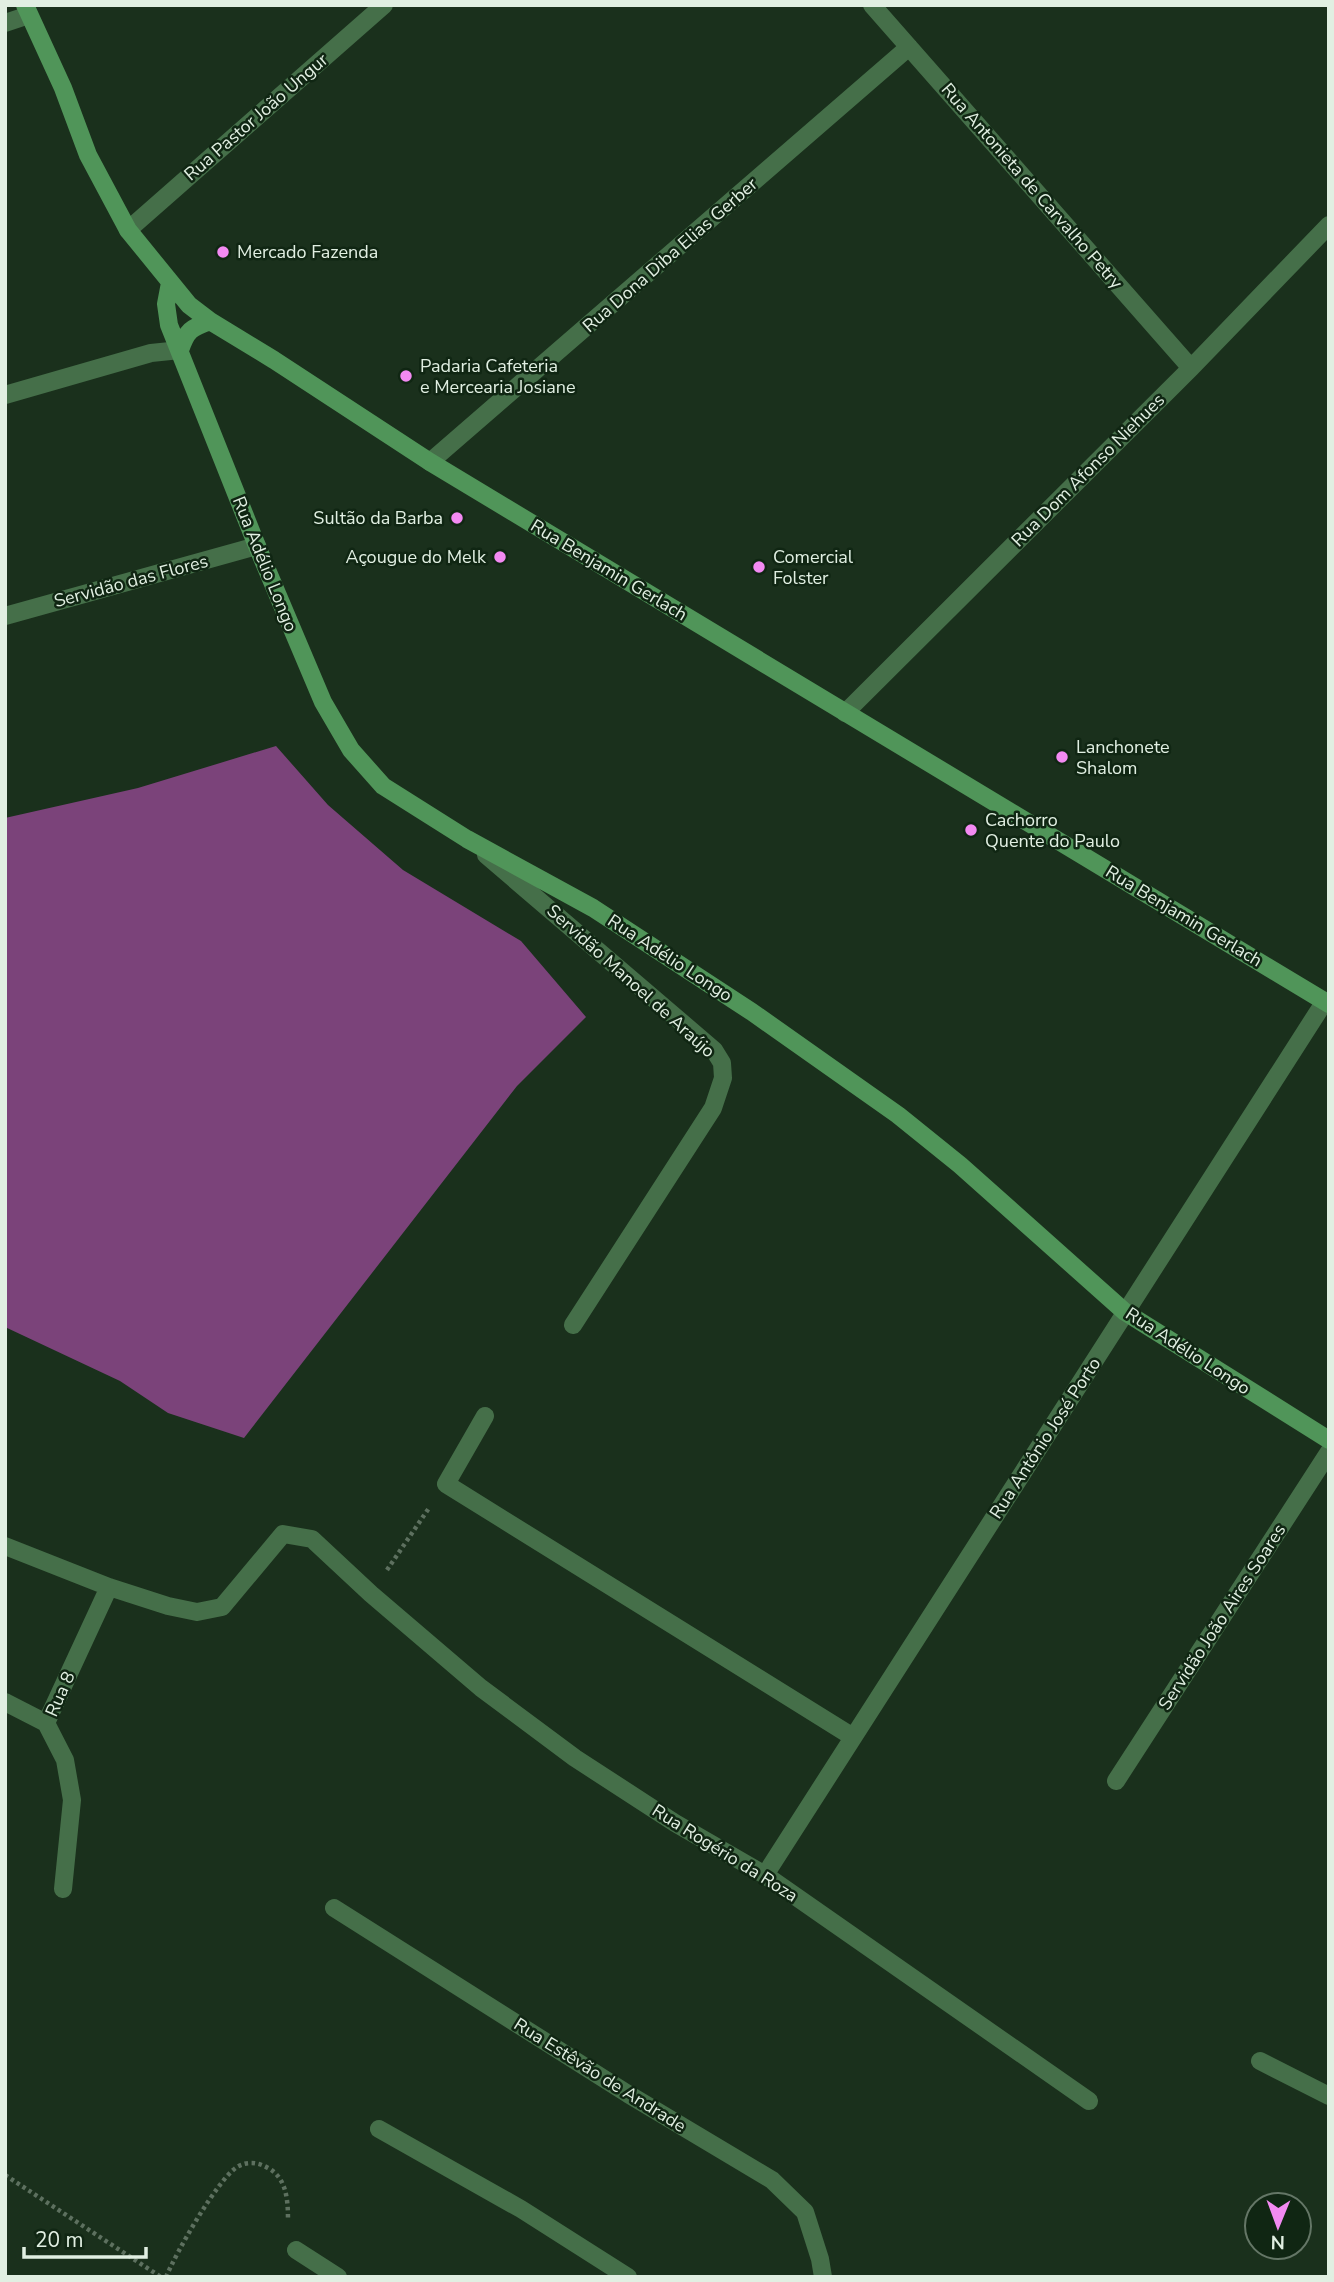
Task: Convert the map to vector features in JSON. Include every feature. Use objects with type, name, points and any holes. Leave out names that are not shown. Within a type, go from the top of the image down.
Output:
[{"type":"street","name":"Rua Pastor João Ungur","points":[[128,230],[384,5]]},
{"type":"street","name":"Rua Antonieta de Carvalho Petry","points":[[872,5],[1191,368]]},
{"type":"street","name":"Rua Benjamin Gerlach","points":[[27,10],[63,88],[88,155],[128,230],[189,305],[430,462],[1327,1002]]},
{"type":"street","points":[[5,23],[27,10]]},
{"type":"street","name":"Rua Dona Diba Elias Gerber","points":[[430,462],[909,47]]},
{"type":"street","name":"Rua Dom Afonso Niehues","points":[[845,713],[1191,368],[1329,225]]},
{"type":"street","name":"Rua Adélio Longo","points":[[170,283],[166,304],[169,325],[257,546],[323,702],[351,750],[383,786],[467,839],[593,908],[673,958],[898,1115],[971,1174],[1125,1312],[1329,1440]]},
{"type":"street","points":[[5,395],[151,353],[180,350],[184,337],[192,328],[210,321]]},
{"type":"street","name":"Servidão das Flores","points":[[5,616],[257,546]]},
{"type":"street","name":"Servidão Manoel de Araújo","points":[[467,839],[658,1000],[714,1050],[722,1063],[723,1078],[713,1108],[573,1325]]},
{"type":"street","name":"Rua Antônio José Porto","points":[[765,1875],[1327,1002]]},
{"type":"street","points":[[485,1416],[446,1485],[853,1737]]},
{"type":"street","name":"Servidão João Aires Soares","points":[[1116,1782],[1329,1452]]},
{"type":"street","name":"Rua Rogério da Roza","points":[[109,1587],[168,1606],[197,1612],[222,1607],[283,1534],[312,1539],[371,1594],[481,1688],[575,1758],[675,1823],[765,1875],[1089,2101]]},
{"type":"street","points":[[5,1546],[109,1587]]},
{"type":"street","name":"Rua 8","points":[[64,1889],[72,1800],[65,1760],[46,1723],[109,1587]]},
{"type":"street","points":[[5,1702],[46,1723]]},
{"type":"street","name":"Rua Estêvão de Andrade","points":[[334,1908],[628,2094],[772,2180],[805,2211],[820,2259],[822,2277]]},
{"type":"street","points":[[1261,2060],[1329,2096]]},
{"type":"street","points":[[379,2129],[521,2209],[628,2277]]},
{"type":"street","points":[[296,2250],[338,2277]]},
{"type":"path","points":[[371,1594],[446,1485]]},
{"type":"path","points":[[5,2175],[164,2277],[206,2206],[235,2168],[245,2163],[258,2163],[280,2177],[287,2196],[287,2241],[296,2250]]},
{"type":"shaded area","points":[[276,746],[328,805],[403,870],[521,941],[586,1017],[517,1086],[244,1438],[168,1413],[120,1381],[5,1327],[5,818],[138,788]]},
{"type":"place","name":"Mercado Fazenda","points":[[223,252]]},
{"type":"place","name":"Padaria Cafeteria e Mercearia Josiane","points":[[406,376]]},
{"type":"place","name":"Sultão da Barba","points":[[457,518]]},
{"type":"place","name":"Açougue do Melk","points":[[500,557]]},
{"type":"place","name":"Comercial Folster","points":[[759,567]]},
{"type":"place","name":"Lanchonete Shalom","points":[[1062,757]]},
{"type":"place","name":"Cachorro Quente do Paulo","points":[[971,830]]}]
